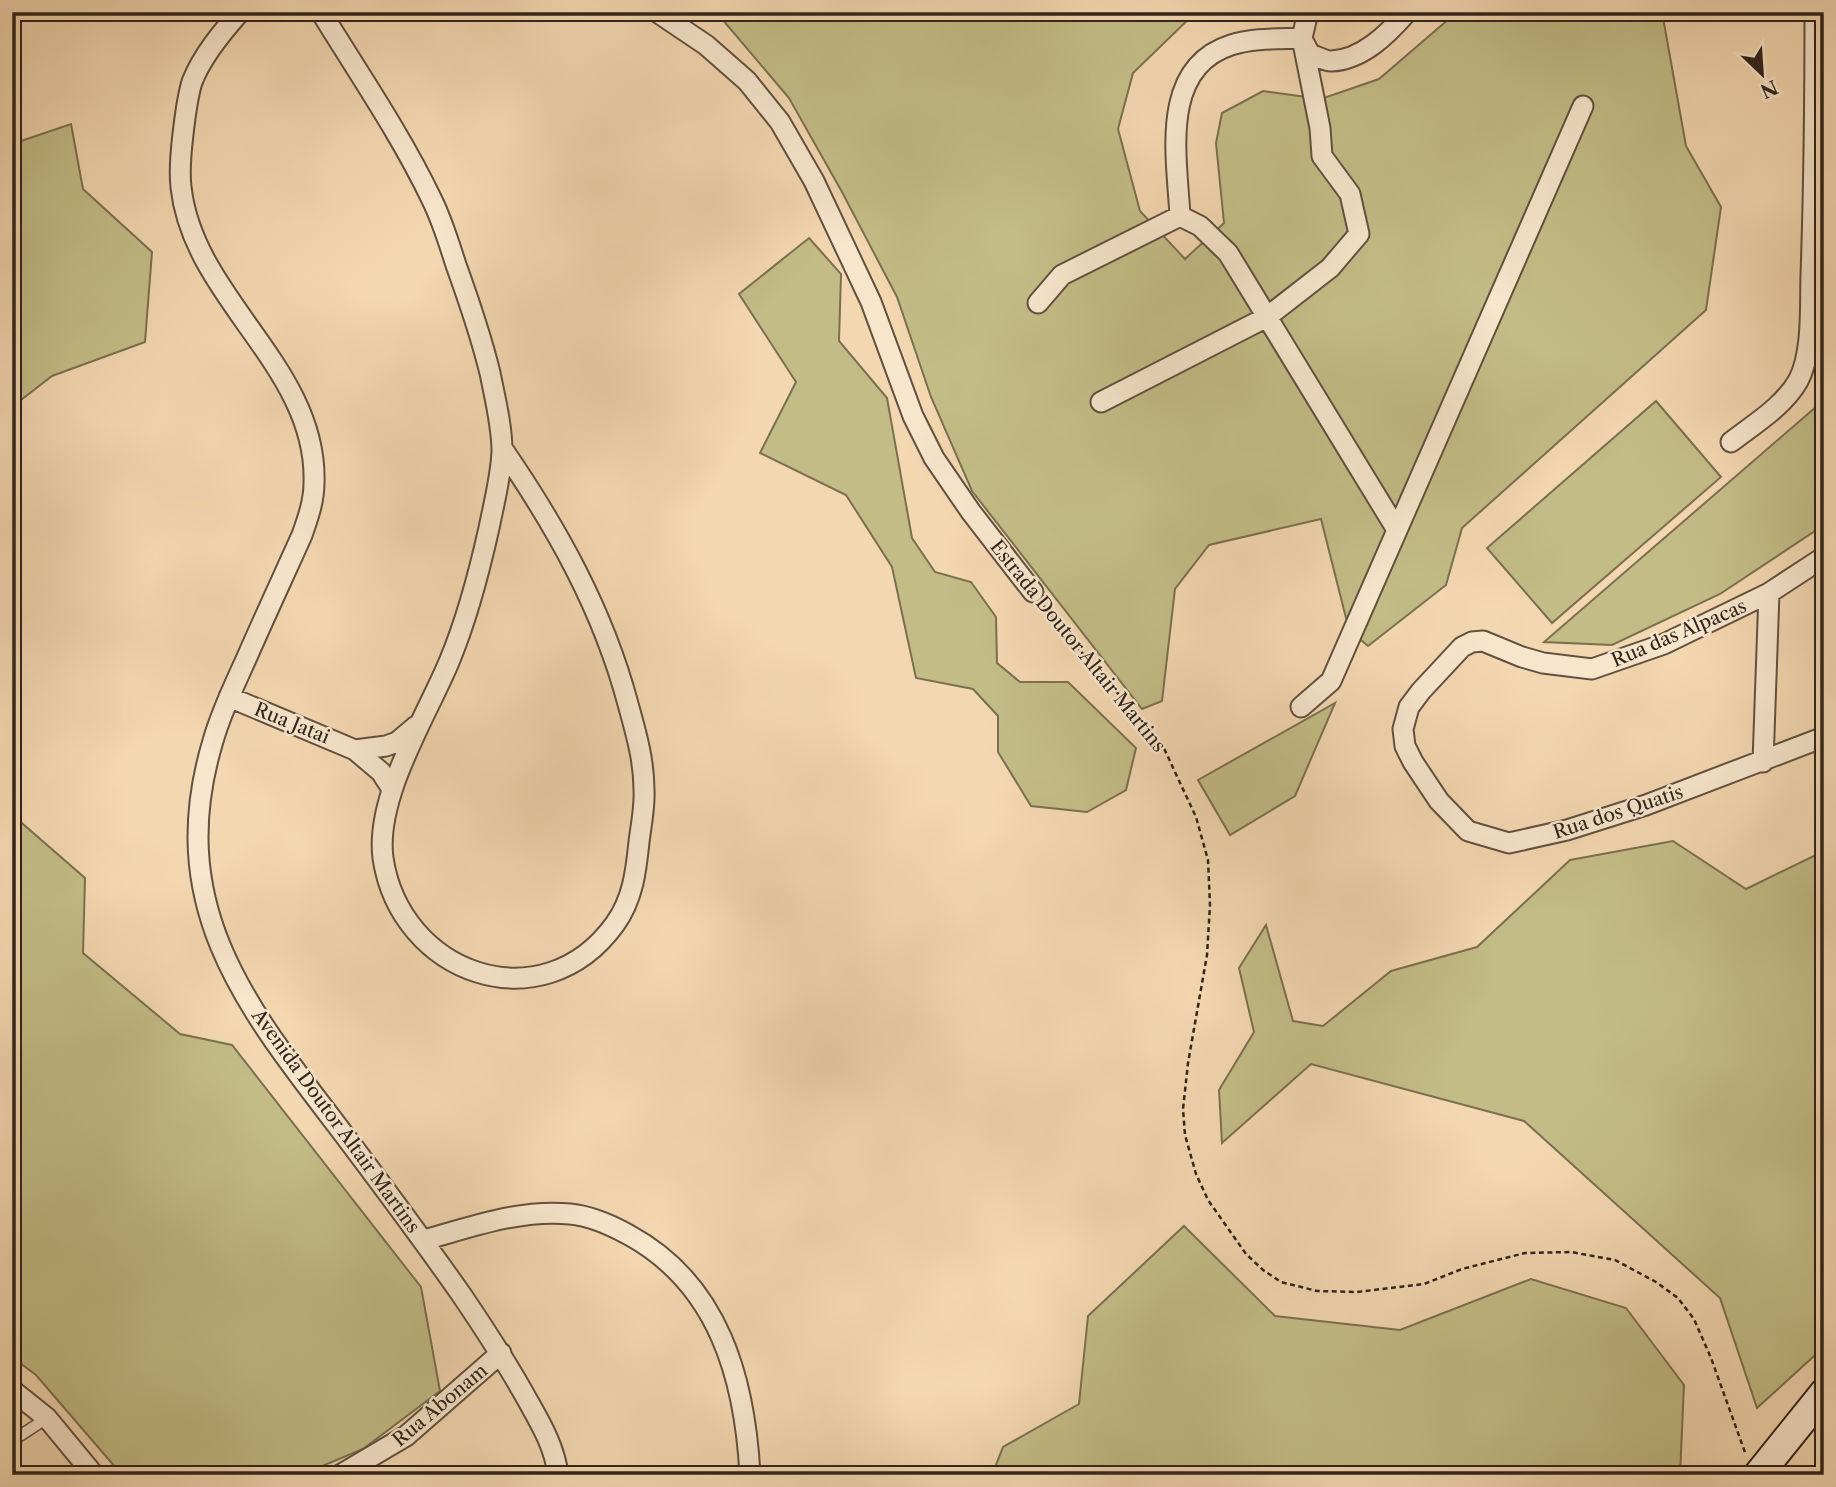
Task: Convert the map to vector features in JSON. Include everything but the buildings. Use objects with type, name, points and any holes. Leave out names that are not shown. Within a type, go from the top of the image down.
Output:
[{"type":"street","name":"Avenida Doutor Altair Martins","points":[[240,12],[218,36],[192,82],[181,149],[181,188],[191,228],[207,265],[285,381],[302,415],[310,439],[314,484],[310,511],[302,535],[229,697],[213,741],[202,786],[197,829],[201,877],[214,929],[241,990],[272,1041],[424,1240],[501,1353],[547,1434],[558,1475]]},
{"type":"street","points":[[321,12],[413,163],[434,204],[482,341],[502,448],[496,497],[479,573],[450,659],[392,789],[382,838],[383,859],[392,891],[407,920],[427,944],[460,965],[508,979],[539,977],[574,964],[601,943],[624,911],[635,880],[645,794],[639,744],[620,673],[577,568],[536,497],[502,448]]},
{"type":"street","name":"Estrada Doutor Altair Martins","points":[[657,12],[706,45],[747,81],[780,121],[814,181],[871,302],[913,416],[933,458],[1033,593]]},
{"type":"street","points":[[1101,402],[1267,317],[1330,268],[1359,234],[1350,194],[1322,156],[1320,128],[1302,38],[1308,12]]},
{"type":"street","points":[[1302,38],[1310,54],[1330,61],[1360,53],[1390,31],[1407,12]]},
{"type":"street","points":[[1731,442],[1784,399],[1798,380],[1804,364],[1819,186],[1815,12]]},
{"type":"street","points":[[1180,216],[1175,126],[1184,88],[1196,69],[1203,60],[1231,45],[1302,38]]},
{"type":"street","points":[[1301,707],[1331,681],[1583,106]]},
{"type":"street","points":[[1038,303],[1062,275],[1180,216]]},
{"type":"street","points":[[1180,216],[1199,226],[1228,253],[1397,530]]},
{"type":"street","name":"Rua das Alpacas","points":[[1421,691],[1462,647],[1472,642],[1483,641],[1543,663],[1592,669],[1664,644],[1769,593],[1824,557]]},
{"type":"street","points":[[1763,762],[1769,593]]},
{"type":"street","name":"Rua dos Quatis","points":[[1421,691],[1409,707],[1403,729],[1405,746],[1425,782],[1468,831],[1509,843],[1567,830],[1646,805],[1824,737]]},
{"type":"street","name":"Rua Jatai","points":[[229,697],[355,750],[382,772],[392,789]]},
{"type":"street","name":"Rua Jatai","points":[[355,750],[397,742],[421,720]]},
{"type":"street","points":[[424,1240],[502,1218],[536,1213],[571,1214],[595,1219],[649,1245],[688,1282],[705,1304],[721,1335],[738,1379],[748,1439],[750,1475]]},
{"type":"street","name":"Rua Abonam","points":[[340,1475],[406,1436],[501,1353]]},
{"type":"street","points":[[12,1390],[47,1418],[94,1475]]},
{"type":"street","points":[[1753,1468],[1824,1393]]},
{"type":"lane","points":[[12,1441],[47,1418]]},
{"type":"path","name":"Estrada Doutor Altair Martins","points":[[1033,593],[1161,742],[1196,817],[1208,860],[1210,905],[1207,955],[1186,1075],[1183,1109],[1185,1135],[1196,1174],[1208,1200],[1246,1254],[1281,1282],[1317,1291],[1357,1292],[1424,1284],[1462,1269],[1525,1253],[1571,1252],[1615,1261],[1656,1282],[1678,1298],[1694,1319],[1753,1468]]},
{"type":"shaded area","points":[[713,12],[1196,12],[1133,73],[1118,129],[1140,211],[1185,259],[1224,223],[1216,143],[1222,113],[1263,91],[1321,99],[1379,79],[1457,12],[1662,12],[1686,146],[1721,207],[1706,310],[1462,528],[1446,585],[1368,646],[1349,630],[1321,519],[1209,545],[1175,589],[1162,701],[1142,709],[972,491],[931,397],[897,297],[842,192],[789,98],[722,19]]},
{"type":"shaded area","points":[[71,124],[83,189],[152,252],[145,342],[52,376],[12,407],[12,144]]},
{"type":"shaded area","points":[[809,238],[841,274],[839,341],[887,398],[912,538],[935,572],[971,582],[996,617],[997,663],[1020,682],[1068,682],[1136,748],[1126,790],[1087,812],[1031,806],[998,752],[998,716],[973,689],[916,678],[892,567],[846,495],[760,453],[796,382],[739,294]]},
{"type":"shaded area","points":[[1824,400],[1824,525],[1720,594],[1612,645],[1544,642]]},
{"type":"shaded area","points":[[1656,401],[1721,477],[1552,623],[1487,548]]},
{"type":"shaded area","points":[[1335,703],[1295,796],[1230,835],[1198,780]]},
{"type":"shaded area","points":[[12,817],[85,878],[83,953],[180,1034],[232,1045],[421,1287],[440,1391],[363,1449],[301,1475],[122,1475],[36,1375],[12,1357]]},
{"type":"shaded area","points":[[1673,841],[1746,889],[1824,851],[1824,1347],[1757,1408],[1720,1298],[1524,1121],[1311,1064],[1222,1143],[1219,1090],[1254,1032],[1239,968],[1266,925],[1293,1021],[1323,1026],[1391,971],[1477,947],[1570,860]]},
{"type":"shaded area","points":[[1184,1226],[1275,1316],[1400,1330],[1531,1279],[1626,1308],[1684,1385],[1680,1475],[992,1475],[1003,1447],[1079,1404],[1088,1316]]}]
